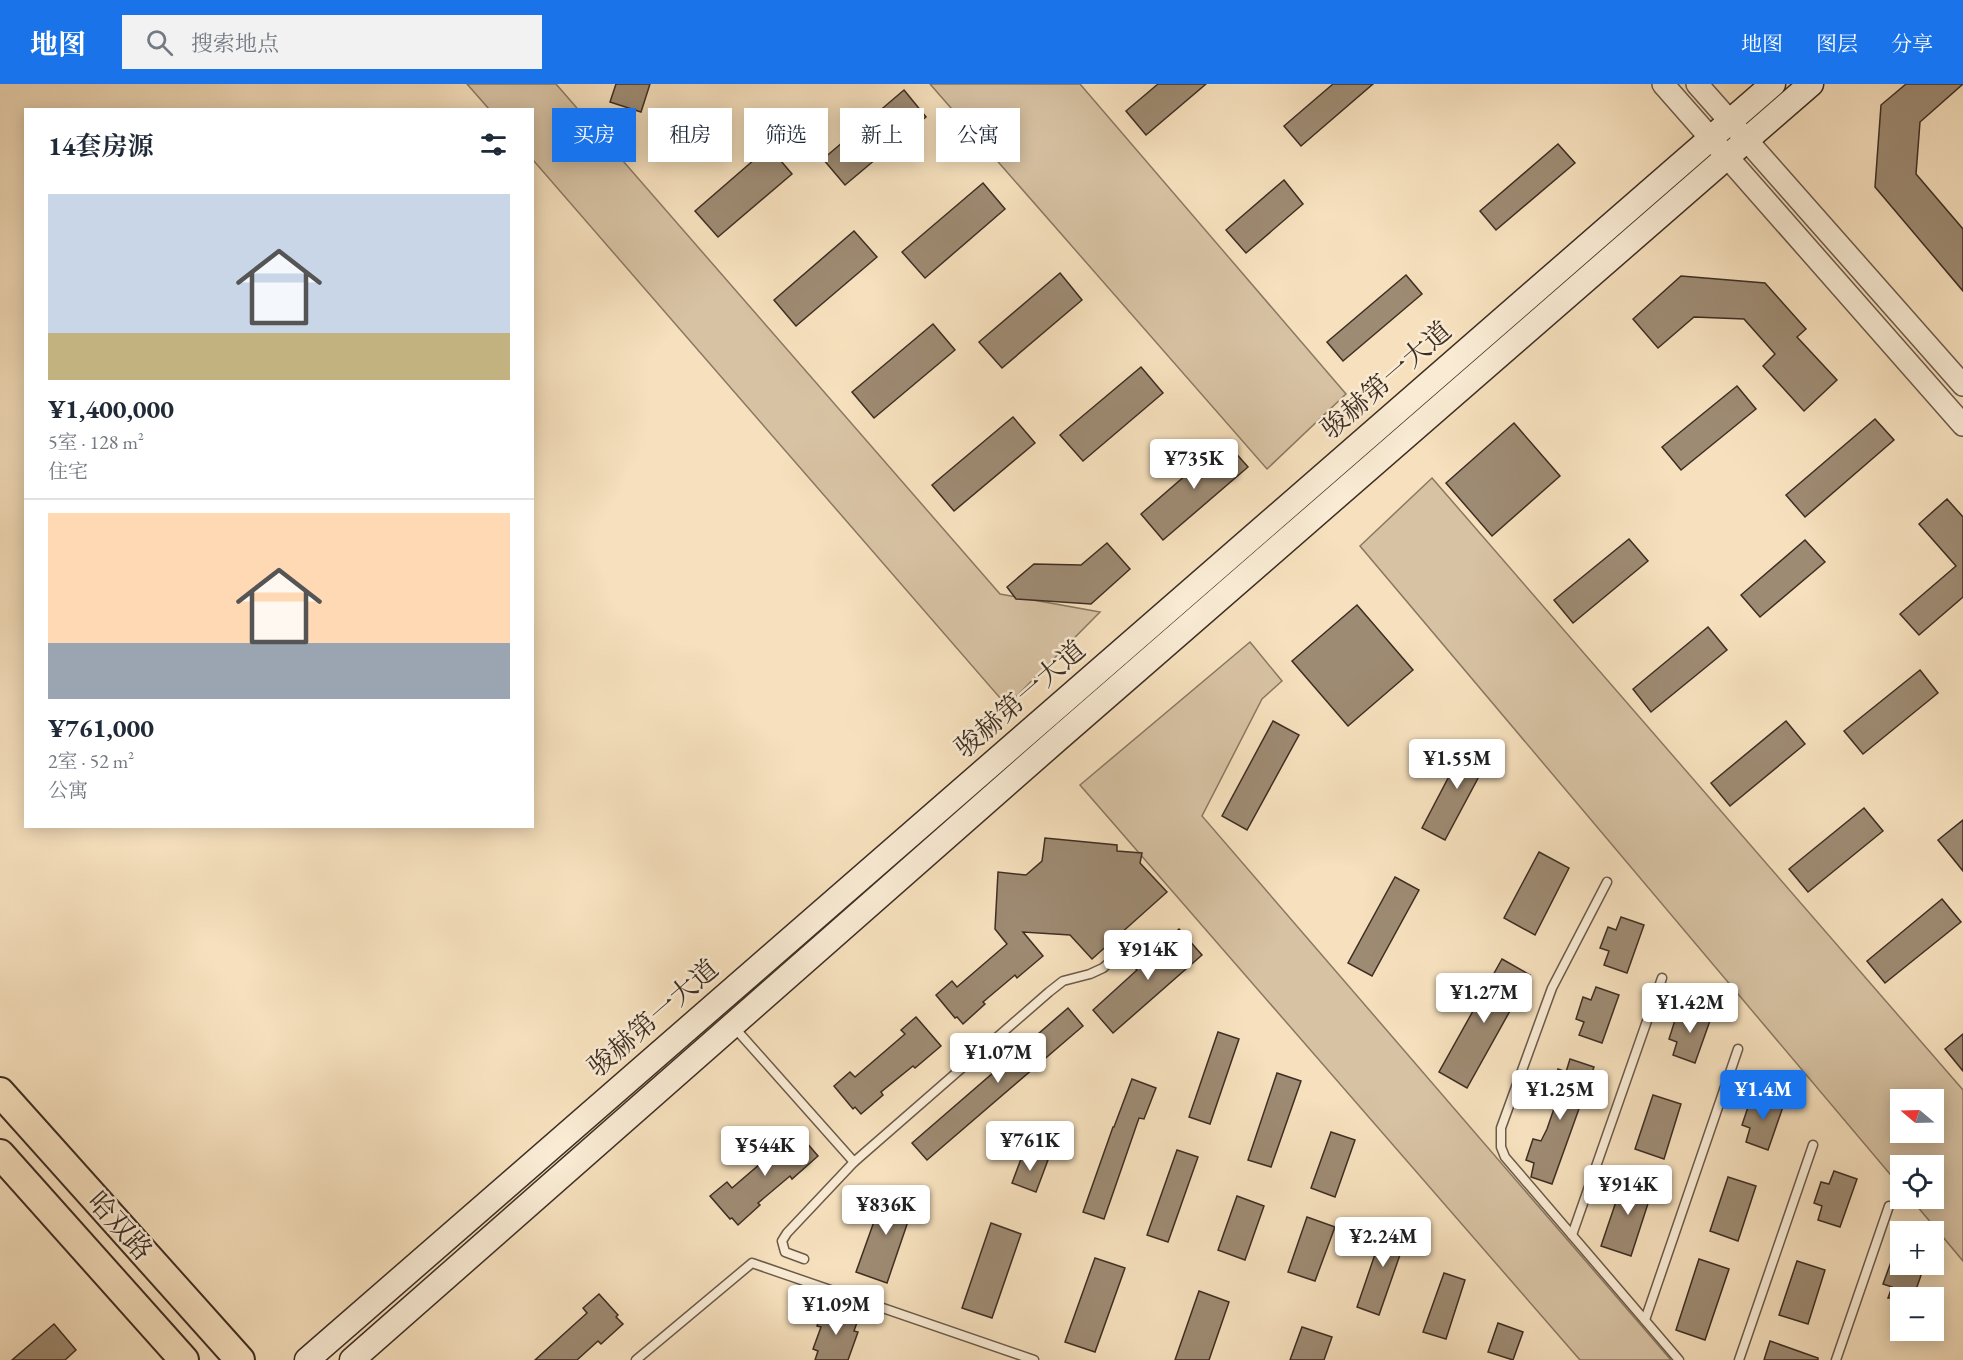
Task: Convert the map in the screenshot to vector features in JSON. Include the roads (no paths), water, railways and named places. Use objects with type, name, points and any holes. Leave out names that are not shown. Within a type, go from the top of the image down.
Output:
[{"type":"highway","name":"哈双路","points":[[0,1092],[240,1360]]},
{"type":"highway","name":"哈双路","points":[[0,1154],[184,1360]]},
{"type":"main road","name":"骏赫第一大道","points":[[307,1360],[1773,84]]},
{"type":"main road","name":"骏赫第一大道","points":[[352,1360],[1077,722],[1811,84]]},
{"type":"street","points":[[1664,84],[1963,425]]},
{"type":"street","points":[[1697,84],[1963,385]]},
{"type":"lane","points":[[1607,882],[1552,988],[1500,1135],[1502,1151],[1679,1360]]},
{"type":"lane","points":[[804,1260],[785,1252],[782,1241],[854,1161],[1049,992],[1064,981],[1103,968],[1134,941]]},
{"type":"lane","points":[[1572,1236],[1662,978]]},
{"type":"lane","points":[[733,1025],[854,1161]]},
{"type":"lane","points":[[1645,1320],[1738,1049]]},
{"type":"lane","points":[[1739,1360],[1813,1145]]},
{"type":"lane","points":[[1836,1360],[1889,1206]]},
{"type":"lane","points":[[636,1360],[752,1263],[1034,1360]]}]
